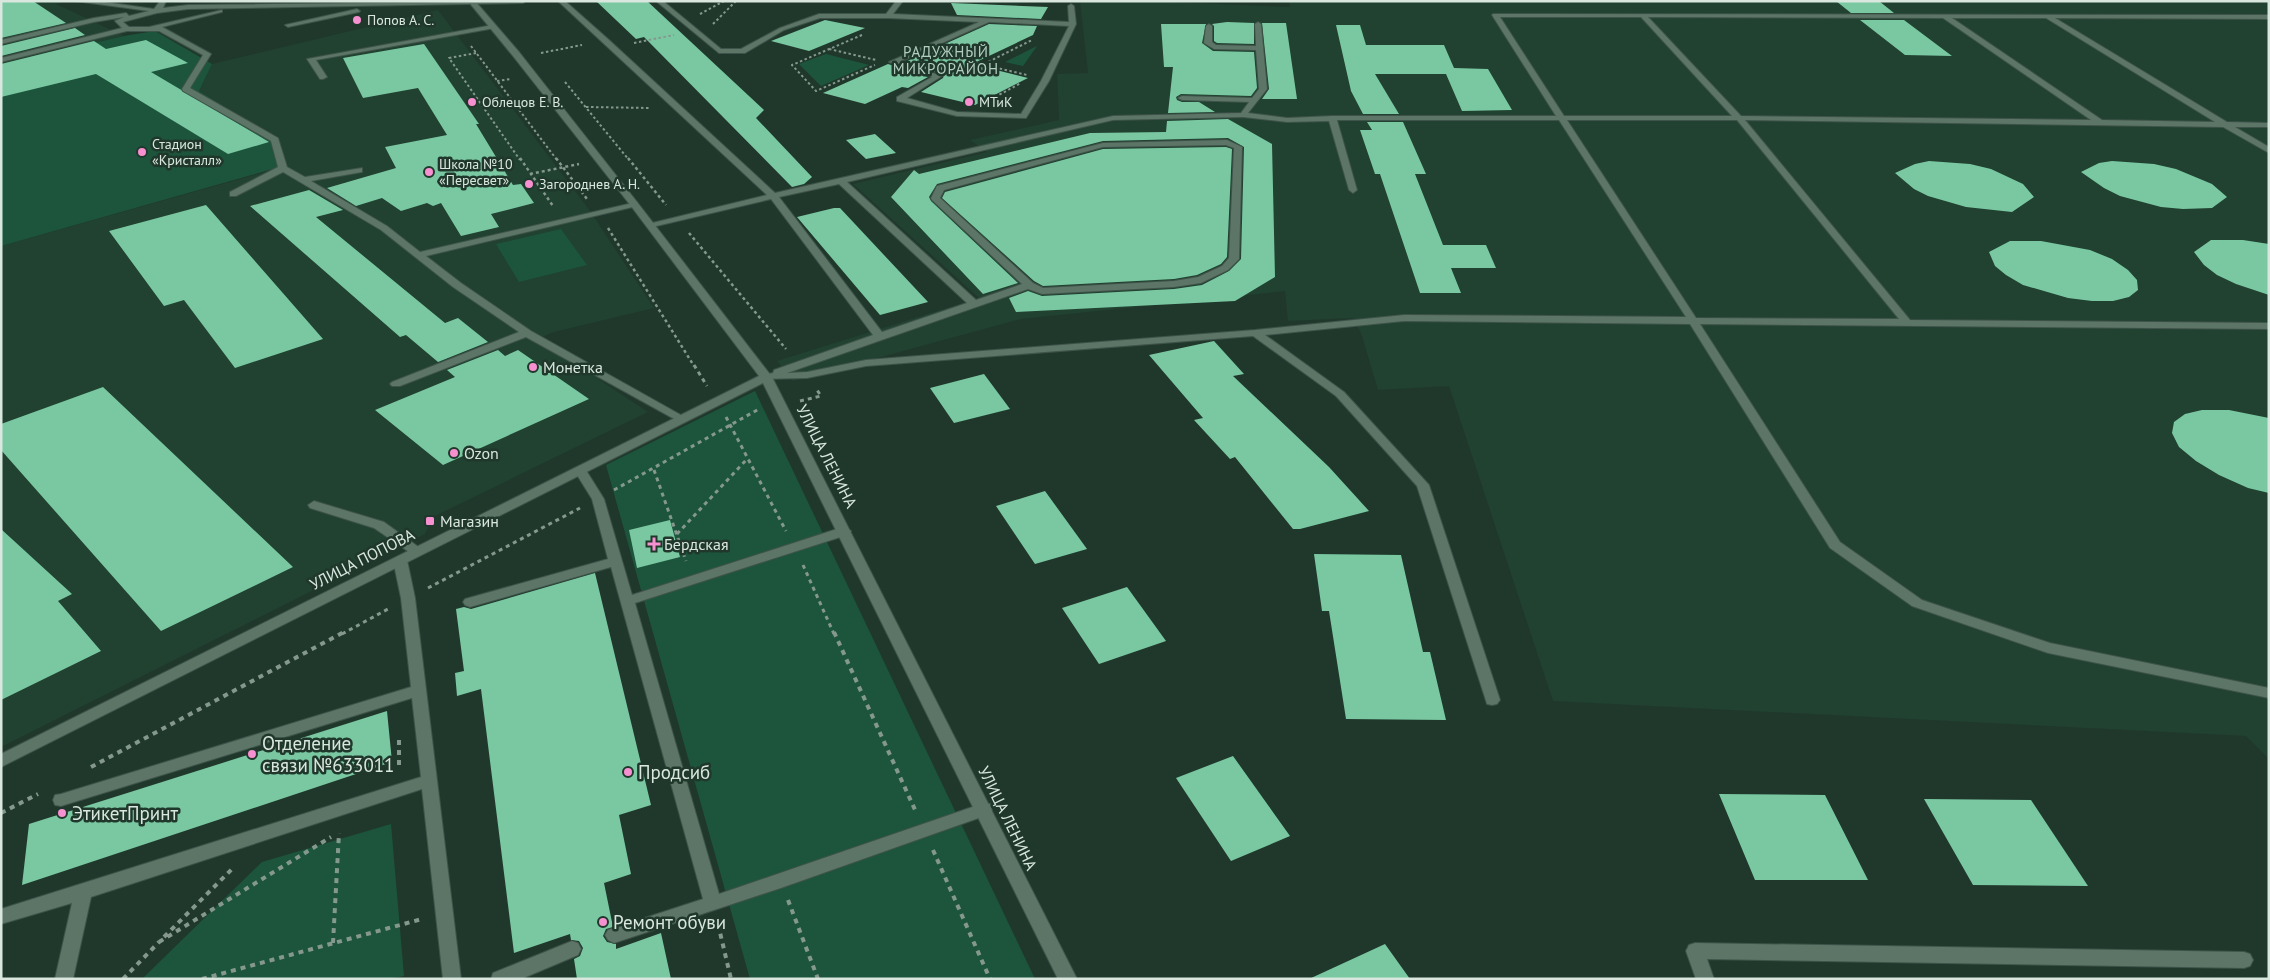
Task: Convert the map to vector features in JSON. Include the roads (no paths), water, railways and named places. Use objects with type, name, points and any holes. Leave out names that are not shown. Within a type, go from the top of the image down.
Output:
[{"type":"street","points":[[78,1],[163,4],[188,7],[391,5],[523,1]]},
{"type":"street","points":[[561,1],[607,40],[773,196],[880,337]]},
{"type":"street","points":[[659,1],[719,51],[742,51],[782,29],[819,16],[888,16],[1073,24]]},
{"type":"street","points":[[888,16],[900,1]]},
{"type":"street","name":"УЛИЦА ЛЕНИНА","points":[[471,2],[634,204],[766,377],[845,531],[1068,979]]},
{"type":"street","points":[[127,29],[118,22],[163,4]]},
{"type":"street","points":[[1,42],[163,4]]},
{"type":"street","points":[[288,25],[391,5]]},
{"type":"street","points":[[145,29],[242,6]]},
{"type":"street","points":[[1023,116],[1046,81],[1073,24],[1071,6]]},
{"type":"street","points":[[2269,17],[2049,18],[1495,15],[1835,544],[1917,603],[2048,648],[2269,693]]},
{"type":"street","points":[[1642,16],[1738,118],[1907,324]]},
{"type":"street","points":[[1946,17],[2102,124]]},
{"type":"street","points":[[2049,18],[2269,151]]},
{"type":"street","points":[[987,21],[893,62],[938,76],[900,98],[963,114],[1023,116],[1030,122]]},
{"type":"street","points":[[1243,115],[1263,89],[1258,24]]},
{"type":"street","points":[[1209,26],[1208,43],[1214,47],[1260,48]]},
{"type":"street","points":[[323,77],[310,59],[493,28]]},
{"type":"street","points":[[1,60],[127,29],[160,29],[207,54],[186,89],[275,140],[283,168],[384,228],[457,285],[527,333],[682,419]]},
{"type":"street","points":[[1182,98],[1253,100]]},
{"type":"street","points":[[651,226],[1040,131],[1113,118],[1243,115],[1286,120],[1332,118],[1738,118],[2269,126]]},
{"type":"street","points":[[1332,118],[1353,190]]},
{"type":"street","points":[[1227,142],[1238,146],[1234,259],[1225,268],[1200,280],[1174,284],[1042,291],[1029,285],[935,198],[940,188],[1103,145],[1227,142]]},
{"type":"street","points":[[233,194],[283,168]]},
{"type":"street","points":[[303,180],[359,170]]},
{"type":"street","points":[[840,180],[974,304]]},
{"type":"street","points":[[418,255],[634,204]]},
{"type":"street","name":"УЛИЦА ПОПОВА","points":[[1,761],[766,377],[1029,285]]},
{"type":"street","points":[[766,377],[807,375],[866,363],[1256,333],[1404,318],[2269,326]]},
{"type":"street","points":[[396,384],[527,333]]},
{"type":"street","points":[[1256,333],[1340,394],[1423,485],[1492,700]]},
{"type":"street","points":[[580,470],[598,499],[713,904]]},
{"type":"street","points":[[314,505],[379,525],[417,551]]},
{"type":"street","points":[[627,601],[845,531]]},
{"type":"street","points":[[400,560],[408,598],[452,979]]},
{"type":"street","points":[[470,602],[615,561]]},
{"type":"street","points":[[61,800],[419,690]]},
{"type":"street","points":[[1,917],[429,781]]},
{"type":"street","points":[[614,935],[781,881],[984,809]]},
{"type":"street","points":[[64,979],[83,892]]},
{"type":"street","points":[[500,979],[572,949]]},
{"type":"street","points":[[1705,979],[1695,950],[2244,960]]},
{"type":"place","name":"Попов А. С.","points":[[357,20]]},
{"type":"place","name":"Облецов Е. В.","points":[[472,102]]},
{"type":"place","name":"МТиК","points":[[969,102]]},
{"type":"place","name":"Стадион «Кристалл»","points":[[142,152]]},
{"type":"place","name":"Школа №10 «Пересвет»","points":[[429,172]]},
{"type":"place","name":"Загороднев А. Н.","points":[[529,184]]},
{"type":"place","name":"Монетка","points":[[533,367]]},
{"type":"place","name":"Ozon","points":[[454,453]]},
{"type":"place","name":"Магазин","points":[[430,521]]},
{"type":"place","name":"Бердская","points":[[654,544]]},
{"type":"place","name":"Отделение связи №633011","points":[[252,754]]},
{"type":"place","name":"Продсиб","points":[[628,772]]},
{"type":"place","name":"ЭтикетПринт","points":[[62,813]]},
{"type":"place","name":"Ремонт обуви","points":[[603,922]]},
{"type":"district","name":"РАДУЖНЫЙ МИКРОРАЙОН","points":[[946,60]]}]
